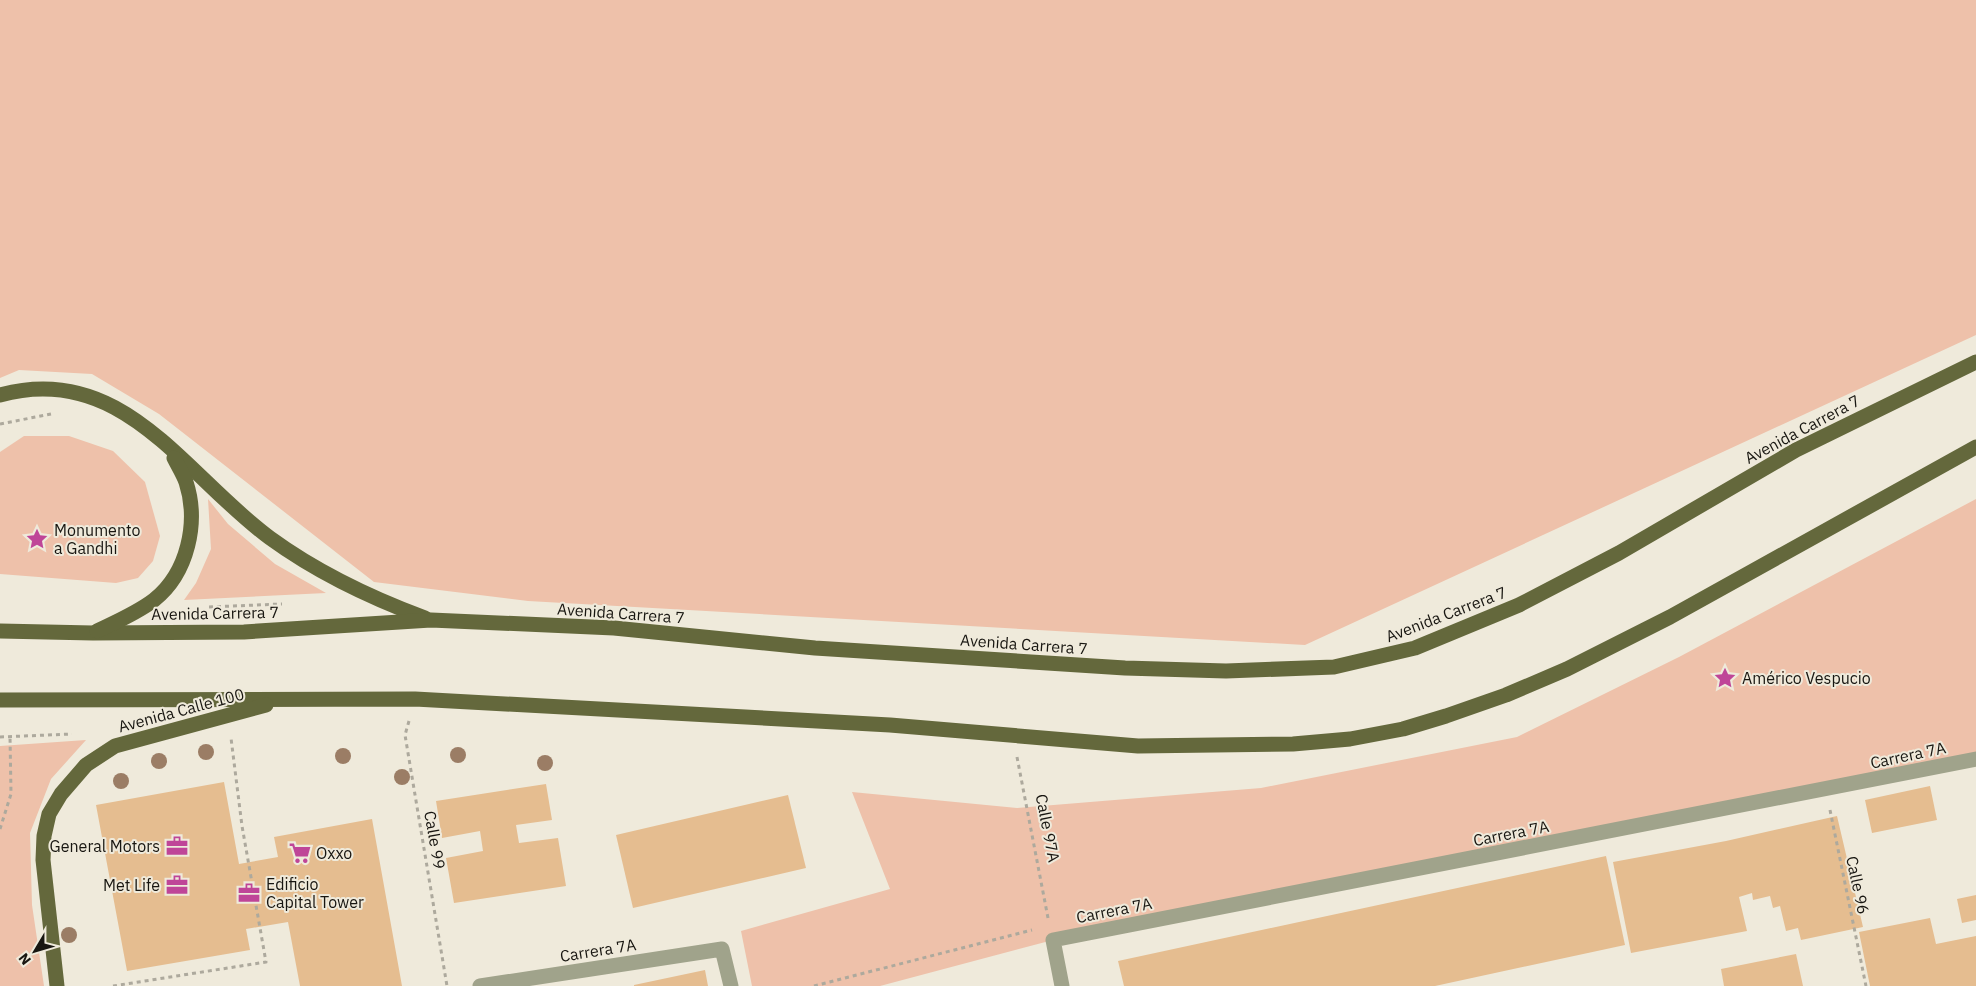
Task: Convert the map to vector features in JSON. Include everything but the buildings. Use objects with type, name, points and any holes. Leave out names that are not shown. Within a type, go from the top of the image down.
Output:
[{"type":"main road","name":"Avenida Carrera 7","points":[[0,631],[93,633],[244,632],[431,620],[614,628],[815,648],[1125,668],[1226,671],[1334,667],[1415,648],[1519,605],[1619,553],[1796,450],[1976,362]]},
{"type":"main road","points":[[0,395],[16,390],[47,388],[77,392],[106,401],[126,412],[156,435],[231,507],[271,539],[313,566],[357,590],[431,620]]},
{"type":"main road","points":[[93,633],[154,600],[172,580],[184,558],[191,532],[191,506],[187,490],[174,458],[156,435]]},
{"type":"main road","points":[[0,700],[415,699],[890,725],[1013,737],[1138,746],[1212,747],[1293,744],[1350,739],[1403,729],[1506,695],[1576,665],[1670,617],[1976,446]]},
{"type":"main road","name":"Avenida Calle 100","points":[[58,986],[44,887],[44,836],[50,814],[72,780],[86,765],[115,746],[284,700]]},
{"type":"street","name":"Carrera 7A","points":[[1051,933],[1825,790],[1976,759]]},
{"type":"street","points":[[1051,933],[1062,986]]},
{"type":"street","name":"Carrera 7A","points":[[480,986],[722,949],[731,986]]},
{"type":"path","points":[[0,424],[58,413]]},
{"type":"path","points":[[203,607],[292,604]]},
{"type":"path","name":"Calle 99","points":[[415,699],[405,735],[448,986]]},
{"type":"path","points":[[112,986],[266,962],[242,826],[230,729]]},
{"type":"path","points":[[0,737],[72,734]]},
{"type":"path","points":[[0,829],[11,794],[10,736]]},
{"type":"path","name":"Calle 97A","points":[[1013,737],[1051,933]]},
{"type":"path","name":"Calle 96","points":[[1825,790],[1866,986]]},
{"type":"path","points":[[814,986],[1040,928]]},
{"type":"shaded area","points":[[0,0],[1976,0],[1976,335],[1305,645],[528,601],[374,582],[159,414],[92,374],[19,370],[0,378]]},
{"type":"shaded area","points":[[24,436],[69,436],[113,451],[145,482],[160,536],[153,561],[138,578],[116,583],[0,574],[0,452]]},
{"type":"shaded area","points":[[208,499],[228,524],[275,564],[326,593],[184,600],[196,583],[211,549]]},
{"type":"shaded area","points":[[1976,499],[1976,759],[1053,940],[880,986],[752,986],[741,931],[890,889],[852,792],[1017,808],[1261,788],[1517,737],[1679,657]]},
{"type":"shaded area","points":[[86,740],[51,779],[30,833],[32,905],[44,986],[0,986],[0,746]]},
{"type":"place","name":"Monumento a Gandhi","points":[[37,539]]},
{"type":"place","name":"Américo Vespucio","points":[[1725,678]]},
{"type":"place","name":"General Motors","points":[[177,846]]},
{"type":"place","name":"Oxxo","points":[[300,853]]},
{"type":"place","name":"Met Life","points":[[177,885]]},
{"type":"place","name":"Edificio Capital Tower","points":[[249,893]]}]
